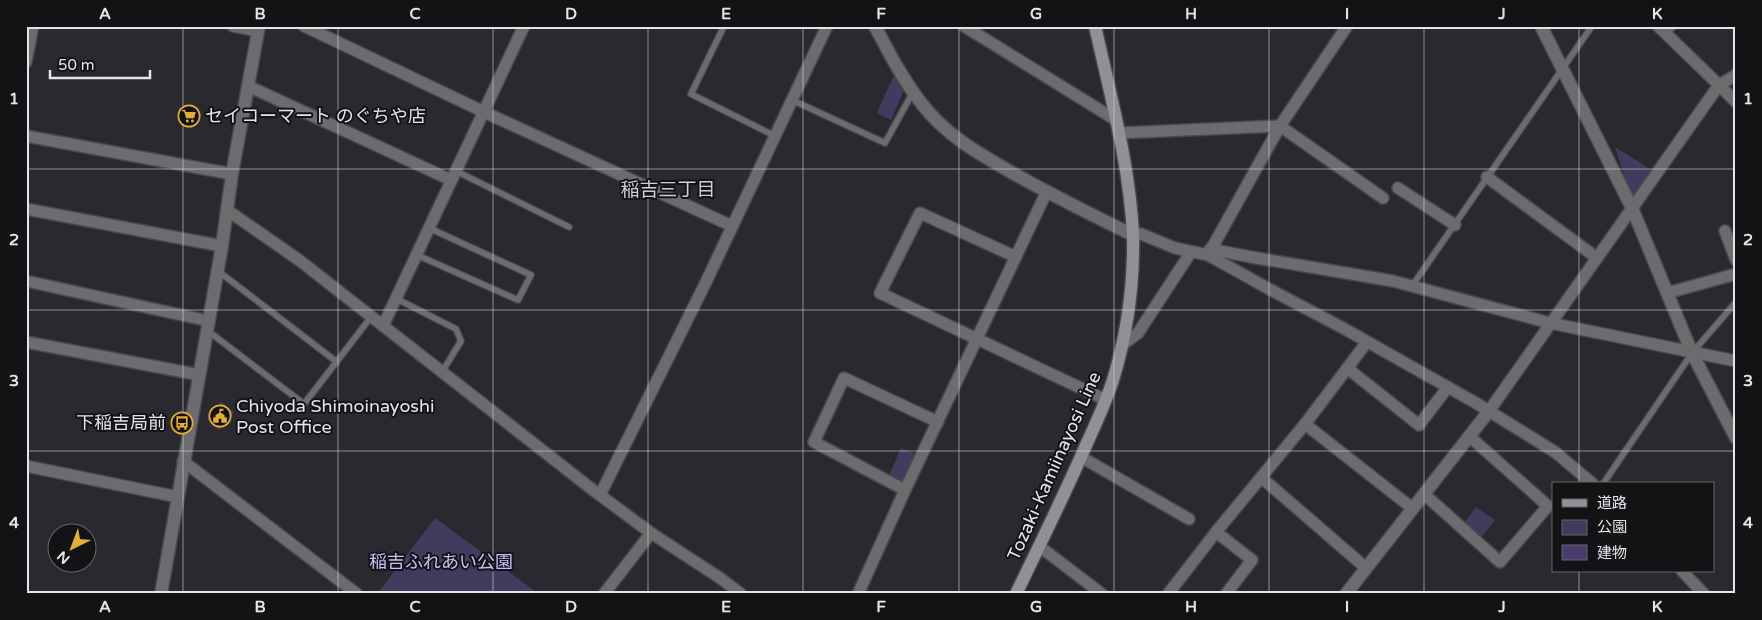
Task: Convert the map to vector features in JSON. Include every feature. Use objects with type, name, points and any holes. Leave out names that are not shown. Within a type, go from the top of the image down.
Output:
[{"type":"main road","name":"Tozaki-Kamiinayosi Line","points":[[1016,594],[1082,457],[1106,400],[1122,345],[1132,281],[1133,235],[1130,200],[1116,120],[1095,26]]},
{"type":"street","points":[[26,62],[33,26]]},
{"type":"street","points":[[161,594],[200,376],[232,174],[258,29],[233,26]]},
{"type":"street","points":[[304,26],[484,112],[732,226]]},
{"type":"street","points":[[383,326],[524,26]]},
{"type":"street","points":[[600,495],[702,291],[826,26]]},
{"type":"street","points":[[875,26],[900,73],[913,92],[922,105],[947,130],[974,151],[1047,192],[1133,235],[1141,234],[1191,252],[1251,257],[1393,281],[1550,323],[1692,354],[1736,361]]},
{"type":"street","points":[[964,26],[1116,120]]},
{"type":"street","points":[[1209,252],[1280,126],[1347,26]]},
{"type":"street","points":[[1541,26],[1632,208],[1692,354],[1736,438]]},
{"type":"street","points":[[1666,29],[1736,102]]},
{"type":"street","points":[[1346,594],[1488,411],[1719,85],[1736,75]]},
{"type":"street","points":[[248,86],[453,176]]},
{"type":"street","points":[[1118,133],[1280,126],[1383,198]]},
{"type":"street","points":[[26,136],[232,174]]},
{"type":"street","points":[[1487,177],[1597,258]]},
{"type":"street","points":[[1398,188],[1454,225]]},
{"type":"street","points":[[858,594],[905,490],[1047,192]]},
{"type":"street","points":[[26,209],[222,246]]},
{"type":"street","points":[[227,210],[299,260],[600,495],[651,533],[741,594]]},
{"type":"street","points":[[1016,257],[920,213],[880,293],[1106,400]]},
{"type":"street","points":[[1725,231],[1736,260]]},
{"type":"street","points":[[1122,345],[1138,333],[1191,252]]},
{"type":"street","points":[[1209,252],[1488,411],[1555,452],[1591,482]]},
{"type":"street","points":[[1667,293],[1736,274]]},
{"type":"street","points":[[26,281],[208,326]]},
{"type":"street","points":[[26,342],[200,376]]},
{"type":"street","points":[[1168,594],[1216,532],[1306,424],[1367,342]]},
{"type":"street","points":[[1347,368],[1419,425],[1448,387]]},
{"type":"street","points":[[905,490],[814,442],[844,378],[938,422]]},
{"type":"street","points":[[1306,424],[1412,508]]},
{"type":"street","points":[[1424,494],[1500,562],[1548,506],[1469,436]]},
{"type":"street","points":[[1082,457],[1189,519]]},
{"type":"street","points":[[184,461],[357,594]]},
{"type":"street","points":[[26,466],[178,497]]},
{"type":"street","points":[[1262,478],[1366,568]]},
{"type":"street","points":[[1216,532],[1252,560],[1226,594]]},
{"type":"street","points":[[604,594],[651,533]]},
{"type":"street","points":[[1039,546],[1102,594]]},
{"type":"street","points":[[1683,572],[1704,594]]},
{"type":"lane","points":[[724,26],[691,94],[774,136]]},
{"type":"lane","points":[[1412,286],[1592,26]]},
{"type":"lane","points":[[792,100],[884,143],[913,92]]},
{"type":"lane","points":[[453,176],[569,227]]},
{"type":"lane","points":[[416,254],[518,300],[530,275],[429,228]]},
{"type":"lane","points":[[218,271],[337,362]]},
{"type":"lane","points":[[396,298],[456,329],[461,341],[442,372]]},
{"type":"lane","points":[[1604,482],[1692,354],[1736,302]]},
{"type":"lane","points":[[208,326],[304,404],[371,317]]},
{"type":"green space","points":[[896,70],[906,85],[891,120],[877,113]]},
{"type":"green space","points":[[1615,147],[1655,172],[1633,204]]},
{"type":"green space","points":[[901,448],[918,455],[905,482],[889,476]]},
{"type":"green space","points":[[1476,507],[1495,520],[1478,541],[1461,527]]},
{"type":"green space","name":"稲吉ふれあい公園","points":[[435,518],[539,594],[377,594]]},
{"type":"building","points":[[221,402],[234,412],[219,430],[207,419]]},
{"type":"place","name":"セイコーマート のぐちや店","points":[[189,116]]},
{"type":"place","name":"Chiyoda Shimoinayoshi Post Office","points":[[220,416]]},
{"type":"place","name":"下稲吉局前","points":[[182,423]]},
{"type":"district","name":"稲吉三丁目","points":[[668,190]]}]
